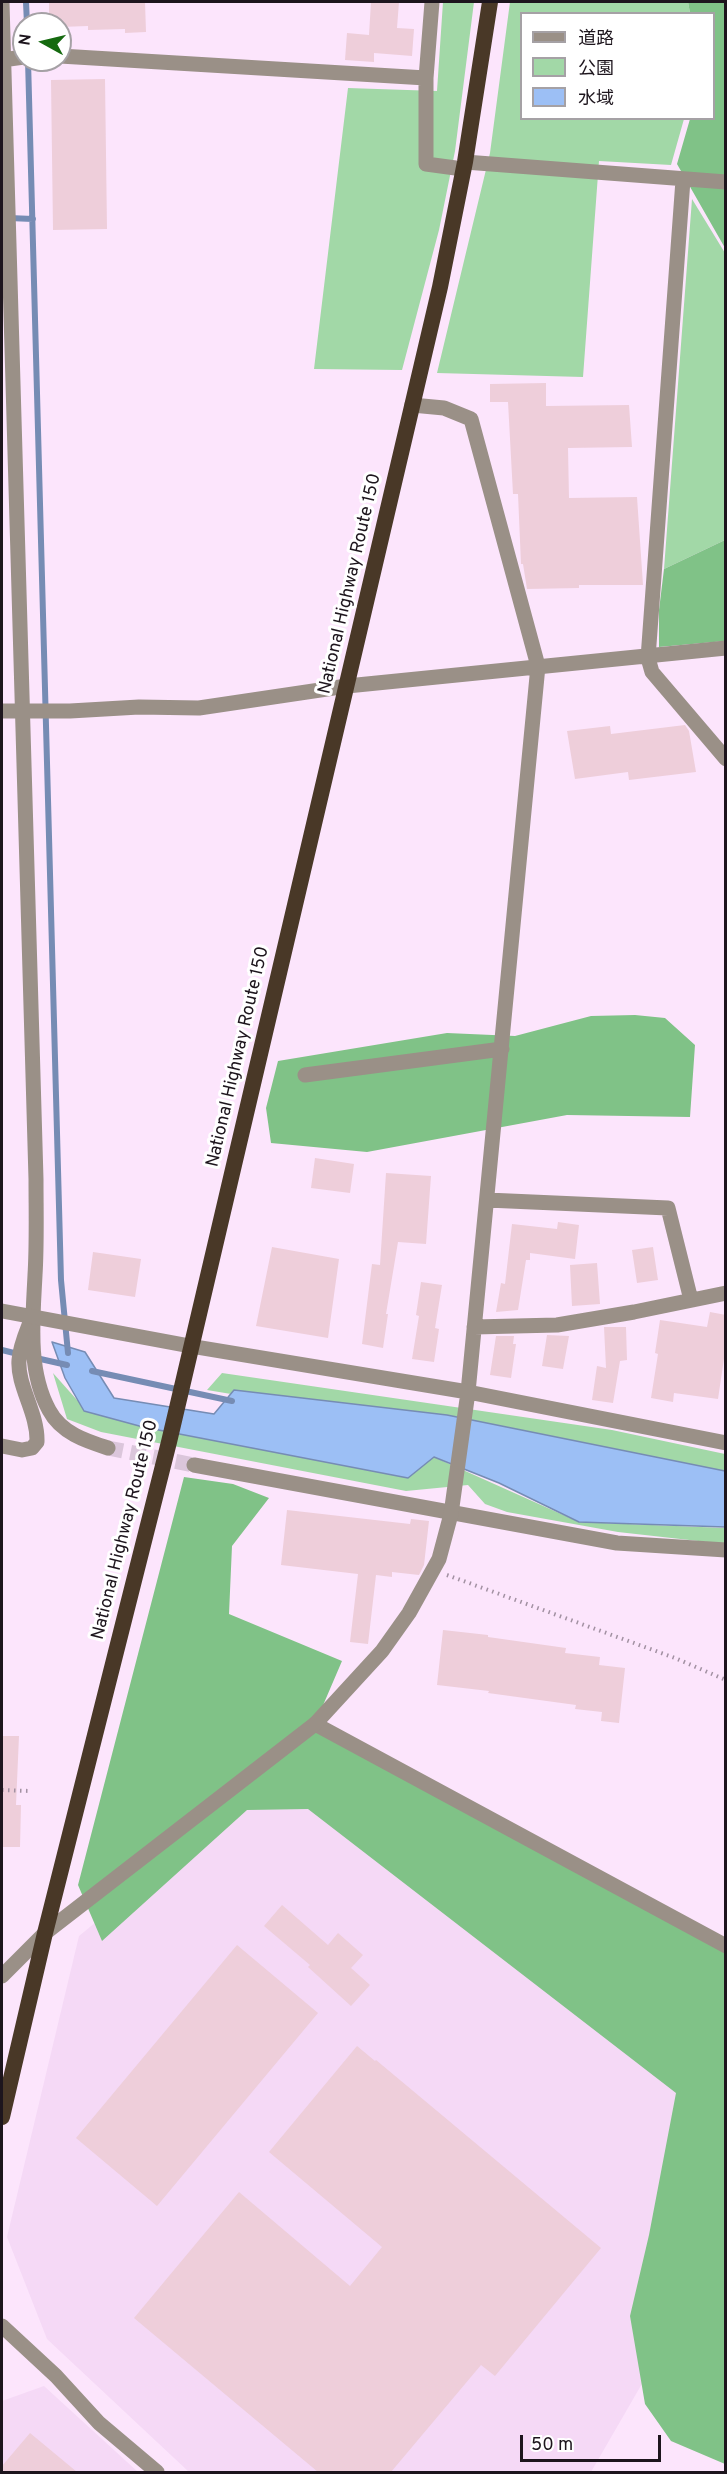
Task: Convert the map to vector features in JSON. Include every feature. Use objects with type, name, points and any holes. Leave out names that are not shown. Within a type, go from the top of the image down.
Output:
[{"type":"highway","name":"National Highway Route 150","points":[[2,2117],[45,1933],[169,1442],[188,1353],[440,287],[464,165],[490,2]]},
{"type":"street","points":[[432,2],[426,78],[426,164],[726,182]]},
{"type":"street","points":[[2,3],[36,1179],[37,1370],[49,1410],[60,1425],[81,1439],[108,1448]]},
{"type":"street","points":[[72,57],[426,78]]},
{"type":"street","points":[[683,180],[648,657],[652,672],[726,759]]},
{"type":"street","points":[[2,1976],[45,1933],[315,1724],[382,1651],[409,1613],[439,1559],[451,1514],[467,1400],[538,666],[471,419],[444,408],[412,405]]},
{"type":"street","points":[[2,711],[65,711],[139,707],[199,708],[347,686],[726,648]]},
{"type":"street","points":[[304,1075],[502,1049]]},
{"type":"street","points":[[487,1200],[668,1208],[691,1300]]},
{"type":"street","points":[[474,1327],[557,1325],[726,1293]]},
{"type":"street","points":[[2,1311],[79,1325],[188,1353],[726,1443]]},
{"type":"street","points":[[2,1446],[22,1450],[32,1448],[37,1442],[35,1420],[18,1362],[21,1346],[37,1318]]},
{"type":"street","points":[[194,1465],[617,1544],[726,1550]]},
{"type":"street","points":[[315,1724],[726,1947]]},
{"type":"street","points":[[2,2326],[56,2376],[99,2423],[157,2472]]},
{"type":"path","points":[[433,1570],[675,1658],[726,1680]]},
{"type":"path","points":[[2,1790],[30,1791]]},
{"type":"shaded area","points":[[322,1736],[725,1955],[725,2240],[591,2472],[189,2472],[47,2339],[7,2237],[79,1936]]},
{"type":"shaded area","points":[[44,2386],[138,2472],[2,2472],[2,2401]]},
{"type":"green space","points":[[443,2],[474,2],[455,151],[439,230],[402,370],[314,369],[348,88],[437,91]]},
{"type":"green space","points":[[510,2],[688,2],[690,12],[520,12],[520,120],[684,120],[671,165],[599,161],[583,377],[437,373],[490,153]]},
{"type":"green space","points":[[688,2],[725,2],[725,248],[677,164],[690,120],[715,120],[715,12],[690,12]]},
{"type":"green space","points":[[692,199],[725,253],[725,540],[664,569]]},
{"type":"green space","points":[[725,540],[725,641],[659,647],[659,610],[664,569]]},
{"type":"green space","points":[[635,1015],[665,1018],[695,1045],[690,1117],[567,1115],[367,1152],[271,1143],[266,1108],[278,1061],[447,1033],[515,1036],[591,1016]]},
{"type":"green space","points":[[53,1373],[77,1400],[434,1457],[579,1522],[725,1528],[725,1544],[618,1532],[507,1512],[485,1504],[468,1485],[406,1491],[101,1432],[67,1419]]},
{"type":"green space","points":[[222,1373],[612,1430],[725,1454],[725,1476],[207,1390]]},
{"type":"green space","points":[[184,1477],[233,1484],[269,1498],[232,1546],[229,1614],[342,1661],[315,1724],[725,1946],[725,2464],[671,2441],[645,2404],[630,2316],[649,2235],[676,2093],[308,1809],[247,1810],[102,1941],[78,1885]]},
{"type":"water","points":[[52,1342],[85,1352],[114,1398],[214,1414],[234,1390],[447,1415],[725,1471],[725,1527],[579,1522],[499,1483],[434,1457],[408,1478],[143,1427],[84,1411],[65,1378]]},
{"type":"building","points":[[49,2],[145,2],[146,32],[125,33],[125,29],[88,30],[88,26],[72,27],[72,12],[49,12]]},
{"type":"building","points":[[371,2],[399,2],[397,28],[414,29],[412,56],[374,53],[374,62],[345,60],[347,33],[369,35]]},
{"type":"building","points":[[105,79],[107,229],[53,230],[51,80]]},
{"type":"building","points":[[546,383],[546,406],[629,405],[632,447],[568,448],[569,498],[637,497],[643,585],[579,585],[579,588],[527,589],[523,564],[521,564],[518,494],[513,494],[508,402],[490,402],[490,384]]},
{"type":"building","points":[[685,725],[689,731],[696,772],[629,780],[628,772],[575,779],[567,731],[610,726],[611,734]]},
{"type":"building","points":[[315,1158],[354,1164],[350,1193],[311,1188]]},
{"type":"building","points":[[386,1173],[431,1176],[426,1244],[398,1242],[383,1348],[362,1344],[372,1264],[380,1265]]},
{"type":"building","points":[[558,1222],[579,1225],[575,1259],[530,1253],[530,1260],[526,1260],[518,1310],[496,1312],[501,1283],[505,1284],[512,1224],[557,1229]]},
{"type":"building","points":[[272,1247],[339,1259],[328,1338],[256,1326]]},
{"type":"building","points":[[653,1247],[658,1280],[637,1283],[632,1250]]},
{"type":"building","points":[[93,1252],[141,1259],[135,1297],[88,1290]]},
{"type":"building","points":[[597,1263],[600,1304],[572,1306],[570,1265]]},
{"type":"building","points":[[421,1282],[442,1285],[435,1328],[439,1329],[434,1362],[412,1359],[419,1316],[416,1315]]},
{"type":"building","points":[[710,1312],[726,1315],[726,1345],[718,1399],[674,1393],[673,1402],[651,1398],[658,1354],[655,1353],[660,1320],[707,1327]]},
{"type":"building","points":[[604,1327],[626,1327],[627,1360],[620,1361],[613,1403],[592,1400],[597,1366],[606,1368]]},
{"type":"building","points":[[547,1335],[569,1336],[563,1369],[542,1366]]},
{"type":"building","points":[[496,1336],[514,1336],[513,1344],[516,1344],[511,1378],[490,1375]]},
{"type":"building","points":[[287,1510],[410,1524],[411,1519],[429,1521],[424,1565],[419,1575],[392,1572],[392,1577],[376,1575],[368,1644],[350,1642],[358,1574],[281,1565]]},
{"type":"building","points":[[443,1630],[566,1648],[565,1653],[600,1657],[599,1665],[625,1668],[619,1723],[601,1721],[602,1712],[575,1709],[576,1705],[437,1685]]},
{"type":"building","points":[[2,1736],[19,1736],[16,1805],[21,1805],[20,1847],[2,1847]]},
{"type":"building","points":[[282,1905],[328,1945],[338,1933],[363,1955],[351,1968],[370,1985],[351,2006],[308,1967],[310,1965],[264,1926]]},
{"type":"building","points":[[237,1945],[318,2013],[157,2206],[76,2138]]},
{"type":"building","points":[[357,2046],[601,2248],[495,2376],[481,2365],[391,2472],[318,2472],[134,2318],[239,2192],[350,2286],[382,2247],[269,2152]]},
{"type":"building","points":[[30,2433],[77,2472],[2,2472],[2,2466]]},
{"type":"waterway","points":[[26,2],[26,12]]},
{"type":"waterway","points":[[28,72],[61,1280],[68,1353]]},
{"type":"waterway","points":[[9,218],[33,219]]},
{"type":"waterway","points":[[2,1350],[18,1354]]},
{"type":"waterway","points":[[36,1358],[67,1365]]},
{"type":"waterway","points":[[92,1371],[232,1401]]},
{"type":"tunnel","points":[[108,1448],[194,1465]]}]
